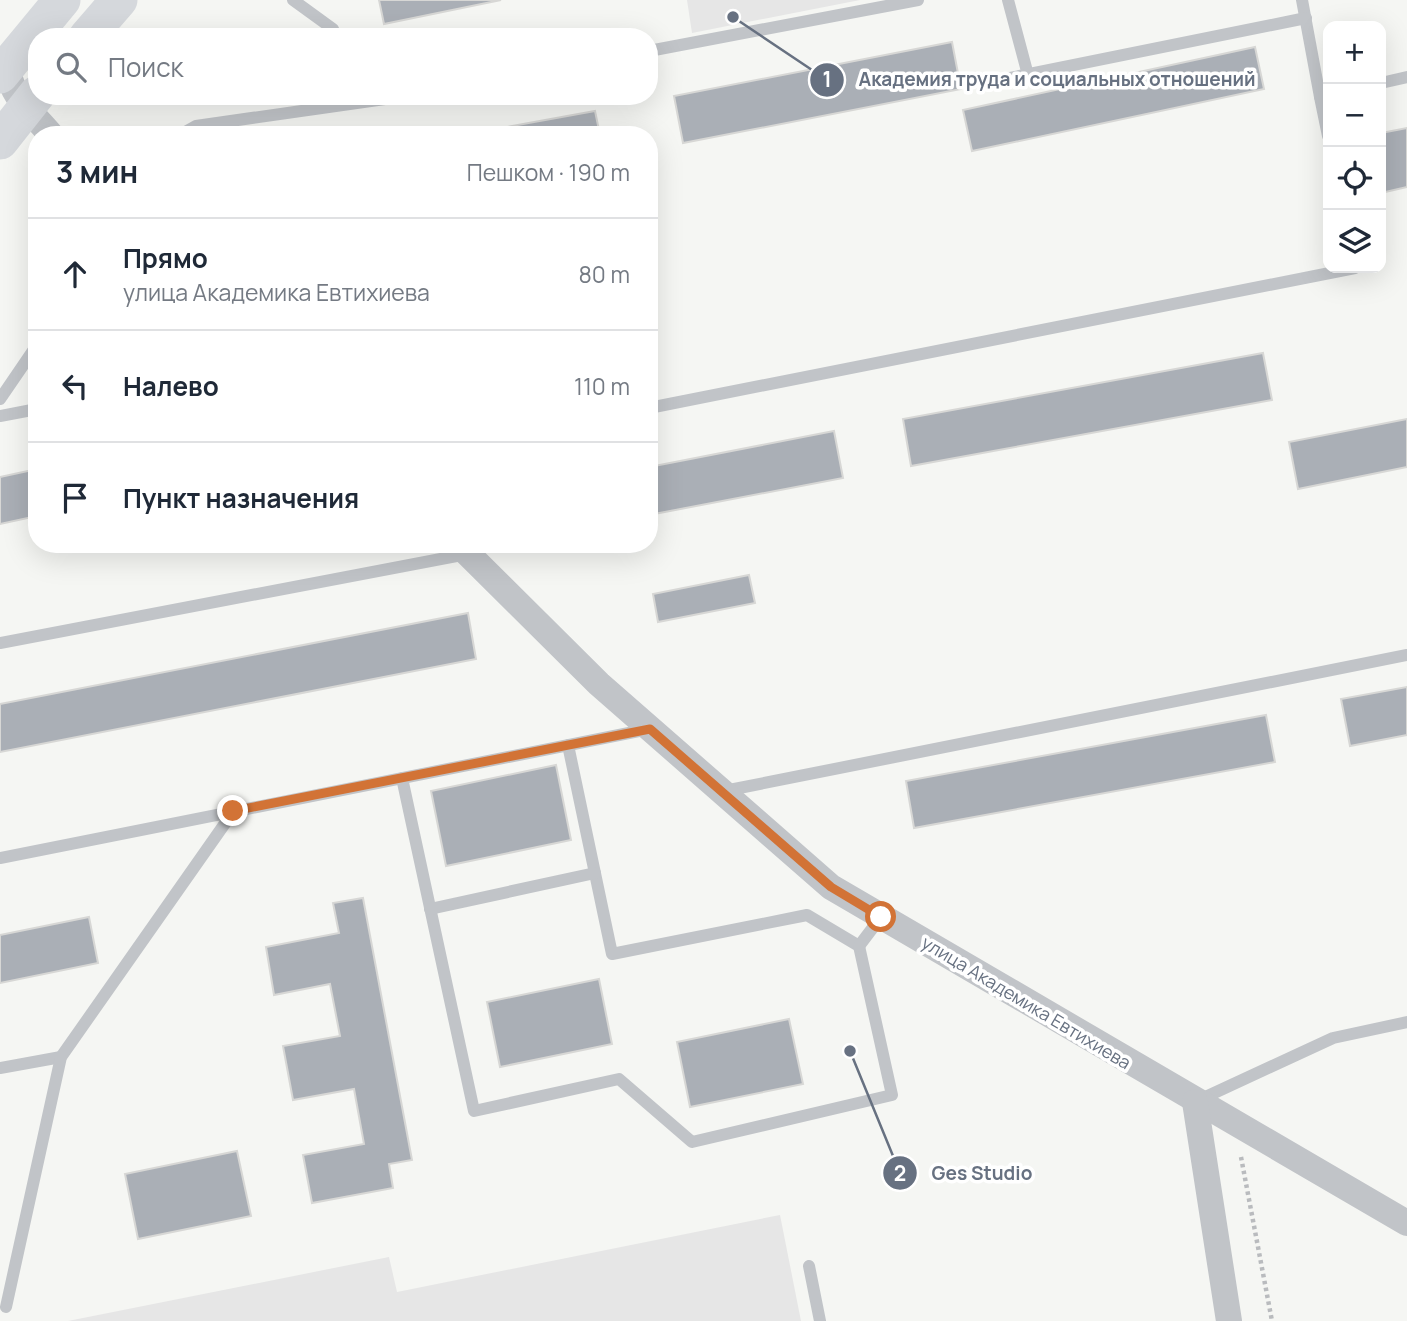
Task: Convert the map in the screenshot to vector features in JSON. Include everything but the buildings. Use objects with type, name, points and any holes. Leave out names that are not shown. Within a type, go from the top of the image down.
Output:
[{"type":"main road","points":[[39,28],[62,0]]},
{"type":"main road","points":[[94,28],[119,0]]},
{"type":"main road","points":[[4,70],[28,41]]},
{"type":"main road","points":[[0,141],[28,105]]},
{"type":"street","points":[[4,70],[14,94],[28,99]]},
{"type":"street","points":[[35,105],[46,126]]},
{"type":"street","name":"улица Академика Евтихиева","points":[[467,553],[599,684],[831,887],[1195,1102],[1407,1223]]},
{"type":"street","points":[[1195,1102],[1229,1321]]},
{"type":"lane","points":[[293,0],[332,28]]},
{"type":"lane","points":[[658,49],[918,0]]},
{"type":"lane","points":[[1008,0],[1028,75]]},
{"type":"lane","points":[[1302,0],[1323,92]]},
{"type":"lane","points":[[990,82],[1306,18]]},
{"type":"lane","points":[[1386,82],[1407,76]]},
{"type":"lane","points":[[202,126],[332,105]]},
{"type":"lane","points":[[658,406],[1330,273]]},
{"type":"lane","points":[[0,399],[28,358]]},
{"type":"lane","points":[[0,416],[28,411]]},
{"type":"lane","points":[[0,643],[443,553]]},
{"type":"lane","points":[[722,792],[1407,655]]},
{"type":"lane","points":[[0,858],[650,729]]},
{"type":"lane","points":[[402,778],[474,1111],[619,1079],[692,1142],[892,1095],[859,946],[807,915],[612,954],[568,745]]},
{"type":"lane","points":[[6,1307],[61,1057],[233,811]]},
{"type":"lane","points":[[430,908],[595,873]]},
{"type":"lane","points":[[859,946],[881,917]]},
{"type":"lane","points":[[1195,1102],[1334,1038],[1407,1022]]},
{"type":"lane","points":[[0,1068],[61,1057]]},
{"type":"lane","points":[[809,1266],[820,1321]]},
{"type":"path","points":[[1235,1125],[1272,1321]]},
{"type":"shaded area","points":[[687,0],[860,0],[692,33]]},
{"type":"shaded area","points":[[780,1215],[801,1321],[68,1321],[389,1257],[397,1292]]},
{"type":"place","name":"Академия труда и социальных отношений","points":[[733,17]]},
{"type":"place","name":"Ges Studio","points":[[850,1051]]},
{"type":"route","points":[[233,811],[650,729],[831,887],[881,917]]}]
